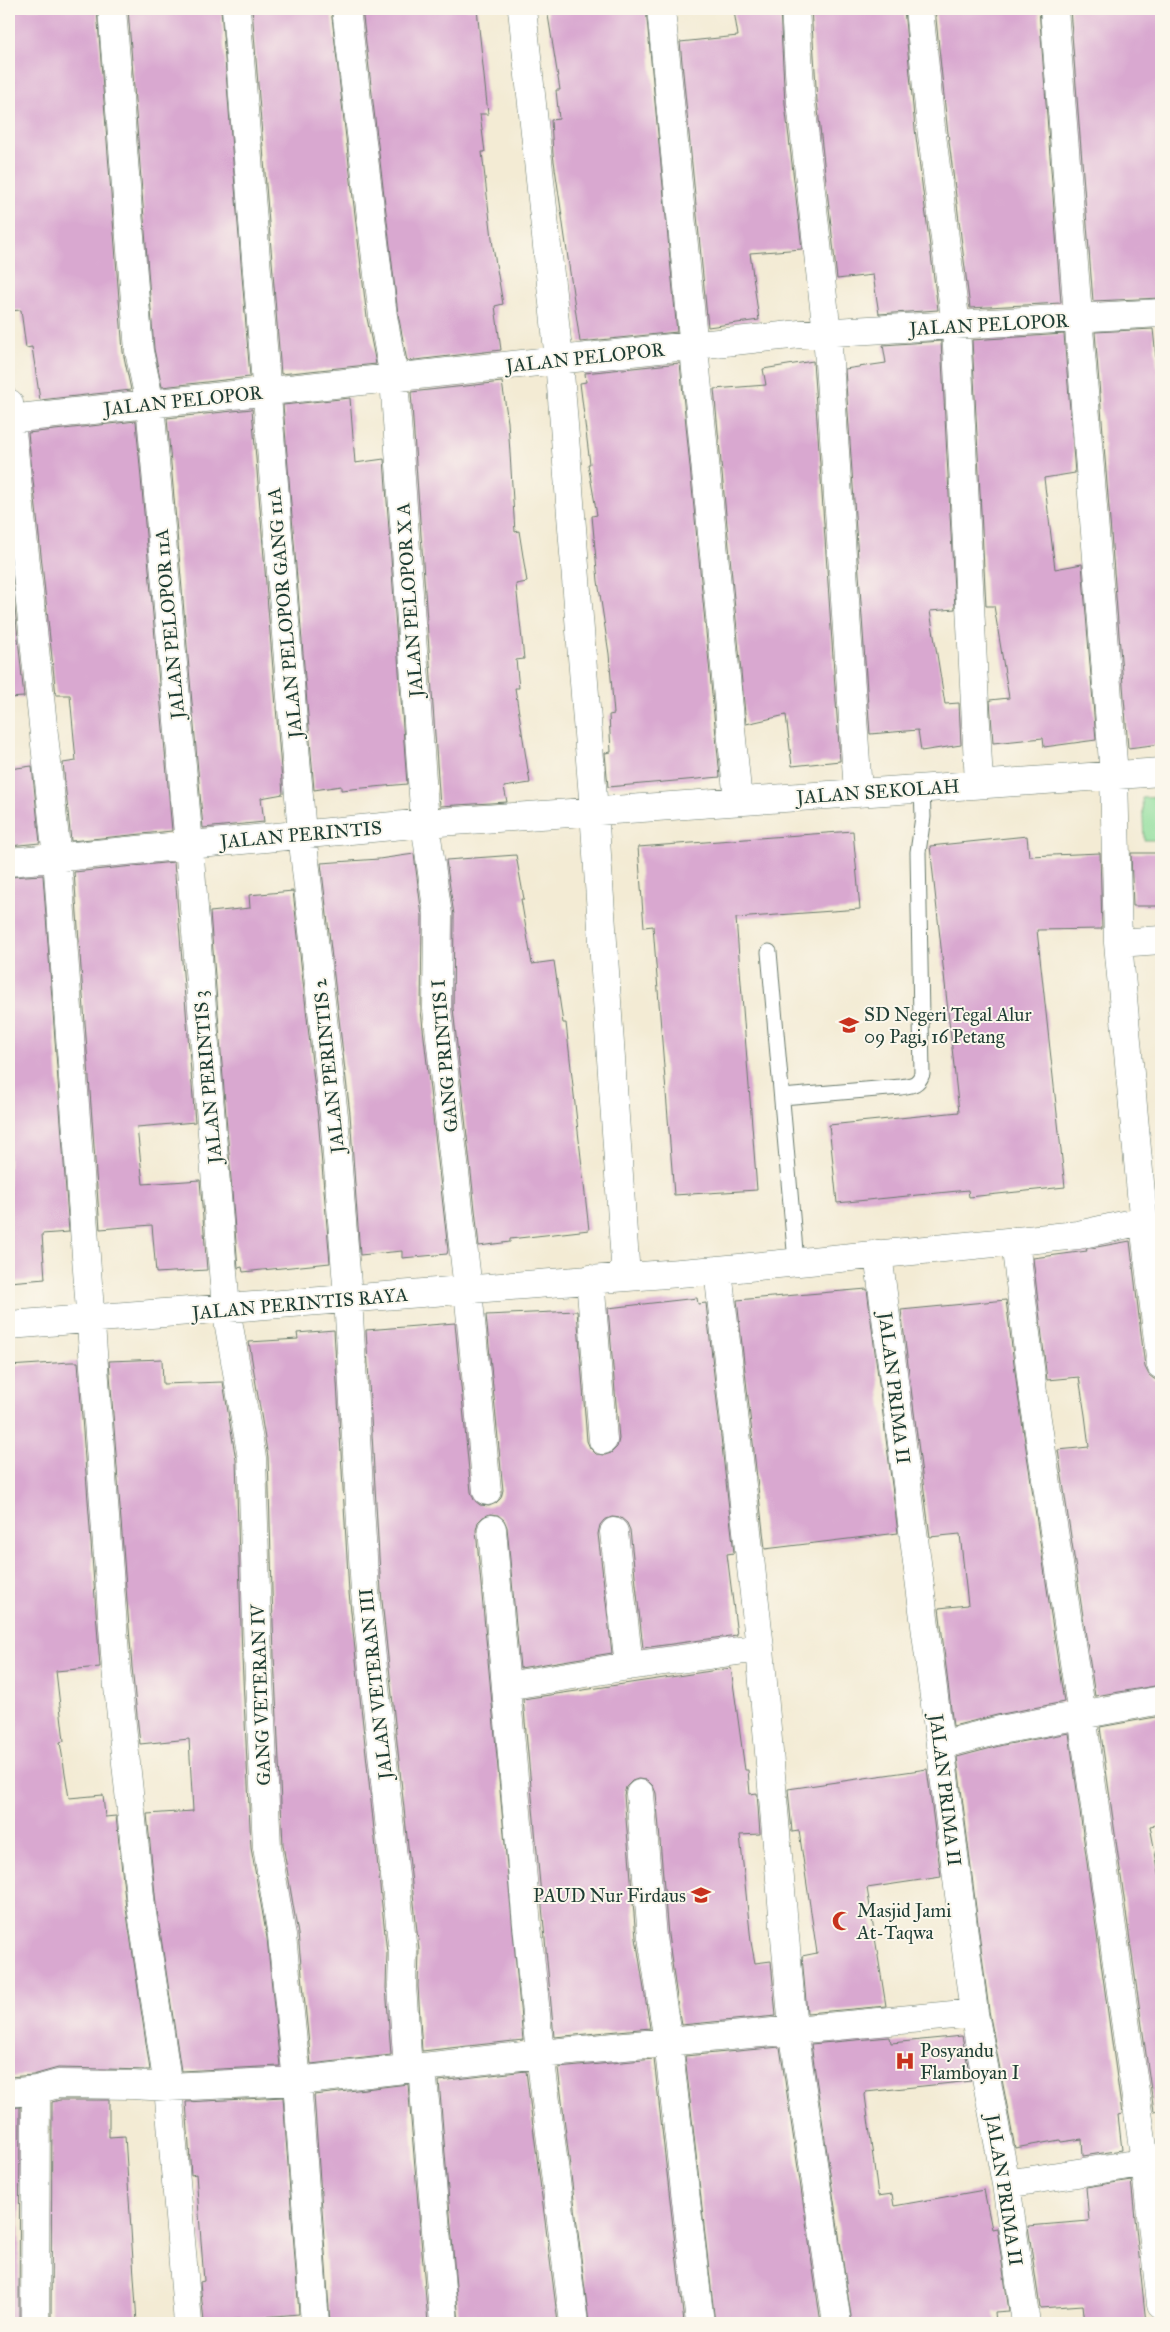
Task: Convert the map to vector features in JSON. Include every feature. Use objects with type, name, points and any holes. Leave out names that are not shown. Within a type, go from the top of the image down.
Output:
[{"type":"street","name":"JALAN PELOPOR 11A","points":[[112,9],[139,351],[150,404],[189,845]]},
{"type":"street","name":"JALAN PELOPOR GANG 11A","points":[[236,9],[302,834]]},
{"type":"street","name":"JALAN PELOPOR X A","points":[[346,9],[383,316],[394,378],[425,823]]},
{"type":"street","points":[[522,9],[560,360],[594,811],[626,1277]]},
{"type":"street","points":[[661,9],[692,346],[738,801]]},
{"type":"street","points":[[795,9],[801,102],[827,333],[858,792]]},
{"type":"street","points":[[920,9],[931,127],[956,326],[979,784]]},
{"type":"street","points":[[1054,9],[1114,775],[1118,944],[1143,1215],[1161,1365]]},
{"type":"street","name":"JALAN PELOPOR","points":[[57,858],[9,413],[150,404],[827,333],[1161,314]]},
{"type":"street","name":"JALAN SEKOLAH","points":[[594,811],[1161,772]]},
{"type":"street","name":"JALAN PERINTIS","points":[[9,862],[425,823],[594,811]]},
{"type":"street","name":"GANG PRINTIS I","points":[[425,823],[438,915],[438,1009],[440,1038],[468,1290],[487,1490]]},
{"type":"street","name":"JALAN PERINTIS 2","points":[[302,834],[334,1116],[348,1298]]},
{"type":"street","name":"JALAN PERINTIS 3","points":[[189,845],[226,1310]]},
{"type":"street","points":[[57,858],[117,1678],[141,1906],[168,2088],[188,2323]]},
{"type":"street","points":[[1118,944],[1161,940]]},
{"type":"street","name":"JALAN PERINTIS RAYA","points":[[9,1325],[226,1310],[348,1298],[718,1270],[1078,1235],[1137,1222],[1143,1215]]},
{"type":"street","points":[[1015,1241],[1033,1393],[1153,2161],[1161,2304]]},
{"type":"street","name":"JALAN PRIMA II","points":[[878,1254],[974,2013],[1006,2184],[1026,2323]]},
{"type":"street","points":[[718,1270],[760,1648],[793,2029],[837,2323]]},
{"type":"street","points":[[590,1280],[603,1440]]},
{"type":"street","name":"JALAN VETERAN III","points":[[348,1298],[365,1592],[403,1952],[402,1986],[415,2068],[444,2323]]},
{"type":"street","name":"GANG VETERAN IV","points":[[226,1310],[252,1458],[258,1657],[267,1847],[282,1936],[297,2081],[315,2323]]},
{"type":"street","points":[[492,1529],[540,2054],[574,2323]]},
{"type":"street","points":[[614,1532],[629,1666]]},
{"type":"street","points":[[506,1686],[629,1666],[760,1648]]},
{"type":"street","points":[[940,1745],[1000,1730],[1161,1700]]},
{"type":"street","points":[[640,1794],[652,1937],[668,2042],[700,2323]]},
{"type":"street","points":[[9,2093],[36,2090],[58,2084],[132,2085],[168,2088],[297,2081],[540,2054],[974,2013]]},
{"type":"street","points":[[35,2323],[36,2090]]},
{"type":"street","points":[[1006,2184],[1153,2161]]},
{"type":"lane","points":[[782,1097],[901,1087],[920,1081],[922,1074],[918,852],[923,817],[922,788]]},
{"type":"lane","points":[[769,952],[796,1262]]},
{"type":"green space","points":[[1161,797],[1161,840],[1144,840],[1142,798]]},
{"type":"building","points":[[9,9],[97,9],[123,352],[131,390],[40,400],[32,347],[26,348],[21,310],[9,311]]},
{"type":"building","points":[[128,9],[221,9],[250,377],[162,387],[154,349]]},
{"type":"building","points":[[252,9],[331,9],[367,318],[376,364],[281,374]]},
{"type":"building","points":[[362,9],[477,9],[488,114],[480,114],[485,152],[482,152],[493,247],[503,304],[495,306],[501,350],[407,361],[398,314]]},
{"type":"building","points":[[547,9],[646,9],[677,332],[580,342],[553,154],[551,120],[559,119],[556,90],[560,90]]},
{"type":"building","points":[[780,9],[785,104],[802,249],[750,253],[759,320],[708,327],[680,42],[738,36],[734,11]]},
{"type":"building","points":[[811,9],[904,9],[915,129],[938,310],[879,314],[873,275],[837,279],[817,101]]},
{"type":"building","points":[[935,9],[1039,9],[1061,303],[970,308],[947,125]]},
{"type":"building","points":[[1070,9],[1161,9],[1161,298],[1093,301]]},
{"type":"building","points":[[1153,329],[1161,404],[1161,744],[1128,748],[1095,332]]},
{"type":"building","points":[[1064,334],[1075,473],[1044,478],[1055,569],[1082,564],[1096,740],[1044,747],[1043,738],[993,743],[990,700],[1009,698],[994,606],[986,606],[972,340]]},
{"type":"building","points":[[941,341],[955,609],[930,611],[945,704],[959,703],[961,745],[921,751],[918,730],[870,734],[845,369],[886,363],[883,345]]},
{"type":"building","points":[[813,361],[840,761],[792,766],[786,715],[746,724],[714,389],[766,385],[763,369]]},
{"type":"building","points":[[680,363],[720,777],[608,787],[605,753],[611,752],[609,715],[614,714],[609,654],[598,581],[592,516],[597,515],[588,464],[590,464],[580,383],[586,382],[585,373]]},
{"type":"building","points":[[502,382],[508,422],[515,532],[519,531],[527,582],[516,584],[524,659],[516,660],[519,688],[515,688],[530,783],[504,787],[507,802],[440,806],[411,392]]},
{"type":"building","points":[[350,398],[355,463],[384,459],[407,784],[341,790],[341,786],[314,790],[283,405]]},
{"type":"building","points":[[252,409],[283,794],[261,798],[264,822],[203,828],[167,418]]},
{"type":"building","points":[[136,421],[172,831],[71,841],[63,763],[76,761],[70,695],[56,695],[28,433]]},
{"type":"building","points":[[9,550],[24,697],[9,698]]},
{"type":"building","points":[[32,766],[40,843],[9,846],[9,769]]},
{"type":"building","points":[[853,831],[860,909],[736,918],[757,1190],[674,1195],[653,926],[644,927],[638,847]]},
{"type":"building","points":[[1027,836],[1029,856],[1100,853],[1102,929],[1037,930],[1065,1187],[969,1197],[968,1190],[837,1203],[829,1125],[959,1112],[930,846]]},
{"type":"building","points":[[1131,853],[1161,853],[1161,906],[1133,906]]},
{"type":"building","points":[[414,854],[422,916],[421,1011],[448,1250],[447,1254],[402,1258],[402,1251],[360,1255],[350,1114],[321,863],[379,859]]},
{"type":"building","points":[[516,855],[524,899],[521,899],[532,964],[554,961],[563,1023],[566,1023],[589,1230],[510,1239],[510,1242],[479,1246],[453,1008],[454,915],[446,860]]},
{"type":"building","points":[[174,862],[195,1122],[137,1127],[143,1184],[200,1180],[207,1270],[156,1273],[152,1225],[100,1229],[74,872]]},
{"type":"building","points":[[43,875],[69,1232],[42,1234],[45,1279],[9,1282],[9,877]]},
{"type":"building","points":[[293,891],[318,1117],[330,1263],[243,1272],[242,1267],[238,1268],[210,912],[250,908],[249,895]]},
{"type":"building","points":[[1130,1241],[1145,1367],[1149,1375],[1154,1379],[1161,1380],[1161,1685],[1095,1696],[1058,1450],[1089,1447],[1085,1415],[1079,1377],[1047,1380],[1033,1258],[1087,1251],[1086,1249]]},
{"type":"building","points":[[867,1289],[898,1533],[765,1549],[737,1300]]},
{"type":"building","points":[[697,1298],[698,1304],[706,1303],[734,1553],[727,1554],[737,1635],[643,1648],[630,1530],[627,1523],[621,1518],[612,1517],[604,1520],[600,1525],[598,1534],[612,1653],[520,1668],[507,1527],[504,1520],[498,1515],[490,1514],[478,1522],[476,1530],[523,2040],[422,2051],[418,1986],[419,1950],[381,1591],[366,1330],[455,1323],[471,1492],[474,1500],[480,1505],[489,1506],[501,1498],[503,1490],[486,1315],[577,1311],[587,1441],[590,1448],[596,1454],[605,1455],[611,1453],[617,1447],[619,1439],[608,1308]]},
{"type":"building","points":[[1006,1300],[1018,1395],[1064,1702],[953,1726],[939,1608],[968,1605],[960,1534],[930,1537],[901,1310]]},
{"type":"building","points":[[334,1330],[349,1593],[387,1953],[386,1987],[391,2055],[311,2064],[298,1934],[283,1845],[274,1656],[268,1457],[249,1342],[298,1339],[297,1333]]},
{"type":"building","points":[[162,1359],[163,1384],[223,1382],[236,1460],[242,1658],[251,1848],[267,1938],[280,2066],[181,2071],[156,1904],[147,1814],[193,1811],[189,1739],[140,1744],[132,1667],[109,1361]]},
{"type":"building","points":[[78,1362],[100,1667],[56,1671],[64,1741],[60,1742],[69,1798],[103,1795],[105,1817],[116,1816],[126,1908],[150,2070],[58,2068],[33,2075],[9,2077],[9,1366]]},
{"type":"building","points":[[731,1668],[745,1770],[748,1770],[750,1794],[757,1793],[760,1834],[740,1835],[751,1942],[755,1963],[771,1961],[776,2016],[681,2025],[668,1935],[656,1793],[653,1786],[647,1780],[638,1779],[632,1781],[626,1787],[624,1795],[636,1938],[650,2028],[554,2037],[523,1699]]},
{"type":"building","points":[[1161,1716],[1161,1824],[1150,1826],[1161,1884],[1161,2110],[1154,2111],[1100,1727]]},
{"type":"building","points":[[1069,1733],[1122,2114],[1118,2115],[1122,2150],[1083,2156],[1082,2139],[1061,2142],[1060,2140],[1015,2148],[989,2011],[957,1757],[1003,1745]]},
{"type":"building","name":"Masjid Jami At-Taqwa","points":[[927,1769],[941,1877],[867,1888],[886,2006],[807,2013],[802,1956],[817,1953],[799,1831],[792,1832],[788,1789]]},
{"type":"building","points":[[962,2036],[971,2081],[866,2092],[878,2196],[892,2194],[894,2206],[984,2190],[992,2229],[997,2228],[1009,2311],[995,2312],[996,2323],[852,2323],[811,2044],[890,2037],[891,2043]]},
{"type":"building","points":[[780,2047],[821,2323],[715,2323],[685,2056]]},
{"type":"building","points":[[654,2059],[684,2323],[589,2323],[558,2068]]},
{"type":"building","points":[[526,2071],[558,2323],[459,2323],[439,2081]]},
{"type":"building","points":[[408,2084],[428,2323],[330,2323],[314,2095]]},
{"type":"building","points":[[283,2097],[299,2314],[204,2322],[200,2282],[204,2281],[196,2174],[191,2175],[186,2102]]},
{"type":"building","points":[[60,2100],[109,2100],[109,2137],[125,2136],[137,2323],[51,2323],[52,2102]]},
{"type":"building","points":[[20,2107],[19,2323],[9,2323],[9,2108]]},
{"type":"building","points":[[1131,2180],[1146,2323],[1085,2323],[1083,2305],[1040,2308],[1028,2226],[1089,2221],[1086,2187]]},
{"type":"place","name":"SD Negeri Tegal Alur 09 Pagi, 16 Petang","points":[[849,1025]]},
{"type":"place","name":"PAUD Nur Firdaus","points":[[701,1895]]},
{"type":"place","name":"Masjid Jami At-Taqwa","points":[[842,1921]]},
{"type":"place","name":"Posyandu Flamboyan I","points":[[905,2061]]}]
